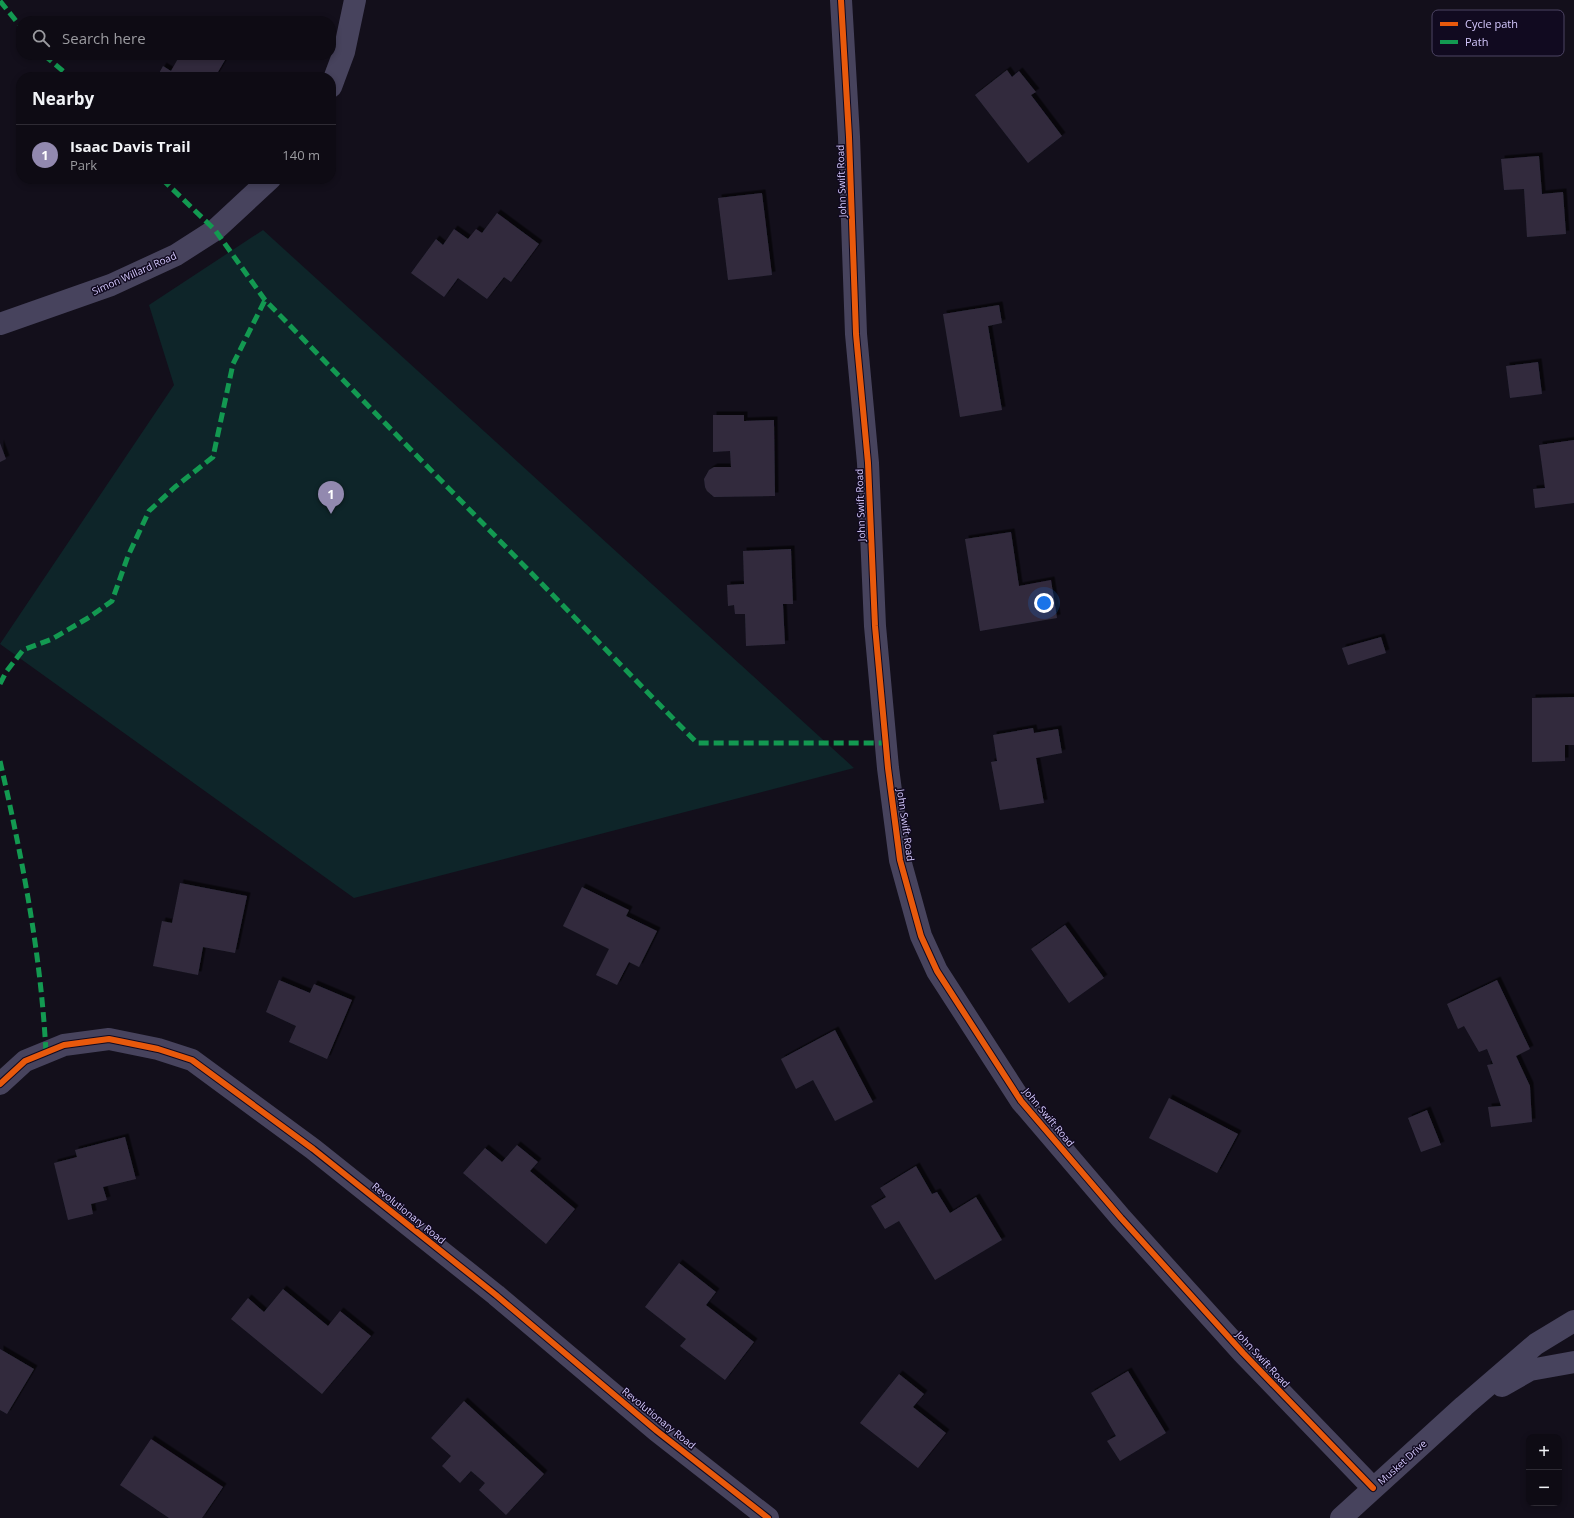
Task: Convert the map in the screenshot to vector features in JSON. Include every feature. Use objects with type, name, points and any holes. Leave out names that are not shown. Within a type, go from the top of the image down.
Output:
[{"type":"street","points":[[336,74],[344,52],[355,0]]},
{"type":"street","name":"John Swift Road","points":[[841,0],[849,136],[856,334],[868,463],[875,626],[888,768],[900,860],[921,936],[938,971],[1021,1101],[1121,1218],[1243,1353],[1373,1488]]},
{"type":"street","name":"Simon Willard Road","points":[[0,324],[111,284],[176,255],[214,230],[265,184]]},
{"type":"street","name":"Revolutionary Road","points":[[0,1084],[25,1061],[64,1045],[109,1039],[158,1049],[192,1060],[313,1149],[496,1295],[657,1430],[768,1518]]},
{"type":"street","name":"Musket Drive","points":[[1341,1518],[1464,1406],[1536,1344],[1574,1322]]},
{"type":"street","name":"Musket Drive","points":[[1464,1406],[1530,1370],[1574,1362]]},
{"type":"green space","points":[[263,230],[854,768],[354,898],[0,644],[174,385],[149,305]]},
{"type":"building","points":[[177,60],[225,60],[218,72],[160,72],[163,66],[171,71]]},
{"type":"building","points":[[1007,70],[1012,77],[1019,71],[1036,92],[1031,95],[1062,136],[1028,163],[975,95]]},
{"type":"building","points":[[1539,156],[1542,194],[1563,192],[1566,234],[1527,237],[1524,189],[1504,190],[1501,159]]},
{"type":"building","points":[[762,193],[772,275],[728,280],[718,198]]},
{"type":"building","points":[[497,213],[539,244],[511,282],[504,277],[487,299],[458,278],[444,297],[411,273],[436,239],[443,245],[454,229],[468,239],[476,229],[482,233]]},
{"type":"building","points":[[999,305],[1002,323],[988,326],[1002,410],[960,417],[943,314]]},
{"type":"building","points":[[1538,362],[1542,394],[1510,398],[1506,366]]},
{"type":"building","points":[[713,415],[744,415],[744,421],[774,420],[775,496],[714,497],[707,491],[704,479],[709,470],[714,467],[731,467],[730,451],[713,452]]},
{"type":"building","points":[[1574,440],[1574,503],[1535,508],[1533,489],[1545,488],[1539,445]]},
{"type":"building","points":[[0,443],[6,459],[0,462]]},
{"type":"building","points":[[1011,532],[1019,586],[1051,580],[1057,618],[980,631],[965,539]]},
{"type":"building","points":[[791,549],[793,604],[783,604],[785,644],[746,646],[745,614],[735,614],[734,605],[728,606],[727,585],[744,584],[743,551]]},
{"type":"building","points":[[1381,637],[1386,653],[1348,665],[1342,648]]},
{"type":"building","points":[[1574,697],[1574,745],[1565,745],[1565,761],[1532,762],[1532,698]]},
{"type":"building","points":[[1033,728],[1034,733],[1058,729],[1062,753],[1036,758],[1044,803],[1000,810],[991,762],[997,761],[993,735]]},
{"type":"building","points":[[180,883],[247,896],[235,953],[203,947],[198,975],[153,966],[162,921],[172,923]]},
{"type":"building","points":[[582,887],[629,910],[626,916],[657,931],[639,967],[629,962],[617,985],[596,975],[609,949],[563,926]]},
{"type":"building","points":[[1065,925],[1104,978],[1069,1003],[1031,949]]},
{"type":"building","points":[[279,980],[310,993],[314,984],[352,1000],[327,1059],[289,1042],[296,1026],[266,1012]]},
{"type":"building","points":[[1497,980],[1530,1049],[1516,1056],[1530,1086],[1532,1122],[1491,1127],[1488,1107],[1501,1106],[1487,1065],[1493,1064],[1487,1049],[1479,1052],[1464,1026],[1458,1029],[1447,1004]]},
{"type":"building","points":[[835,1030],[873,1102],[835,1121],[813,1080],[796,1089],[781,1059]]},
{"type":"building","points":[[1169,1098],[1238,1134],[1217,1173],[1149,1138]]},
{"type":"building","points":[[1427,1110],[1441,1145],[1421,1152],[1408,1118]]},
{"type":"building","points":[[125,1137],[136,1179],[103,1187],[107,1200],[91,1204],[93,1214],[68,1220],[54,1163],[77,1157],[75,1150]]},
{"type":"building","points":[[517,1145],[538,1162],[530,1171],[575,1209],[546,1244],[463,1173],[485,1148],[502,1162]]},
{"type":"building","points":[[916,1166],[932,1194],[937,1192],[950,1213],[976,1197],[1002,1240],[935,1280],[899,1221],[885,1229],[871,1206],[886,1197],[880,1188]]},
{"type":"building","points":[[679,1263],[716,1292],[706,1305],[754,1342],[725,1380],[680,1346],[686,1339],[645,1307]]},
{"type":"building","points":[[283,1289],[328,1326],[340,1311],[371,1336],[322,1394],[231,1319],[248,1298],[264,1312]]},
{"type":"building","points":[[0,1349],[34,1369],[7,1414],[0,1410]]},
{"type":"building","points":[[1128,1371],[1166,1433],[1120,1461],[1107,1441],[1116,1436],[1091,1393]]},
{"type":"building","points":[[899,1374],[924,1394],[913,1407],[946,1433],[918,1468],[860,1423]]},
{"type":"building","points":[[464,1401],[544,1474],[506,1515],[479,1490],[485,1483],[471,1471],[460,1483],[442,1466],[451,1456],[431,1438]]},
{"type":"building","points":[[151,1439],[223,1487],[202,1518],[169,1518],[120,1485]]},
{"type":"marked path","points":[[0,1],[16,21]]},
{"type":"marked path","points":[[50,60],[64,72]]},
{"type":"marked path","points":[[167,184],[215,230],[265,300],[697,743],[885,743]]},
{"type":"marked path","points":[[0,684],[6,672],[23,650],[52,639],[88,618],[112,601],[128,556],[149,511],[175,487],[213,457],[233,364],[265,300]]},
{"type":"marked path","points":[[0,761],[23,869],[35,942],[40,979],[46,1053]]},
{"type":"cycle path","points":[[841,0],[849,137],[856,334],[868,463],[875,626],[888,768],[900,860],[921,936],[937,971],[1021,1101],[1121,1218],[1243,1353],[1373,1488]]},
{"type":"cycle path","points":[[0,1084],[25,1061],[64,1045],[109,1039],[158,1049],[192,1060],[313,1149],[496,1295],[657,1431],[768,1518]]},
{"type":"place","name":"Isaac Davis Trail","points":[[331,514]]}]
